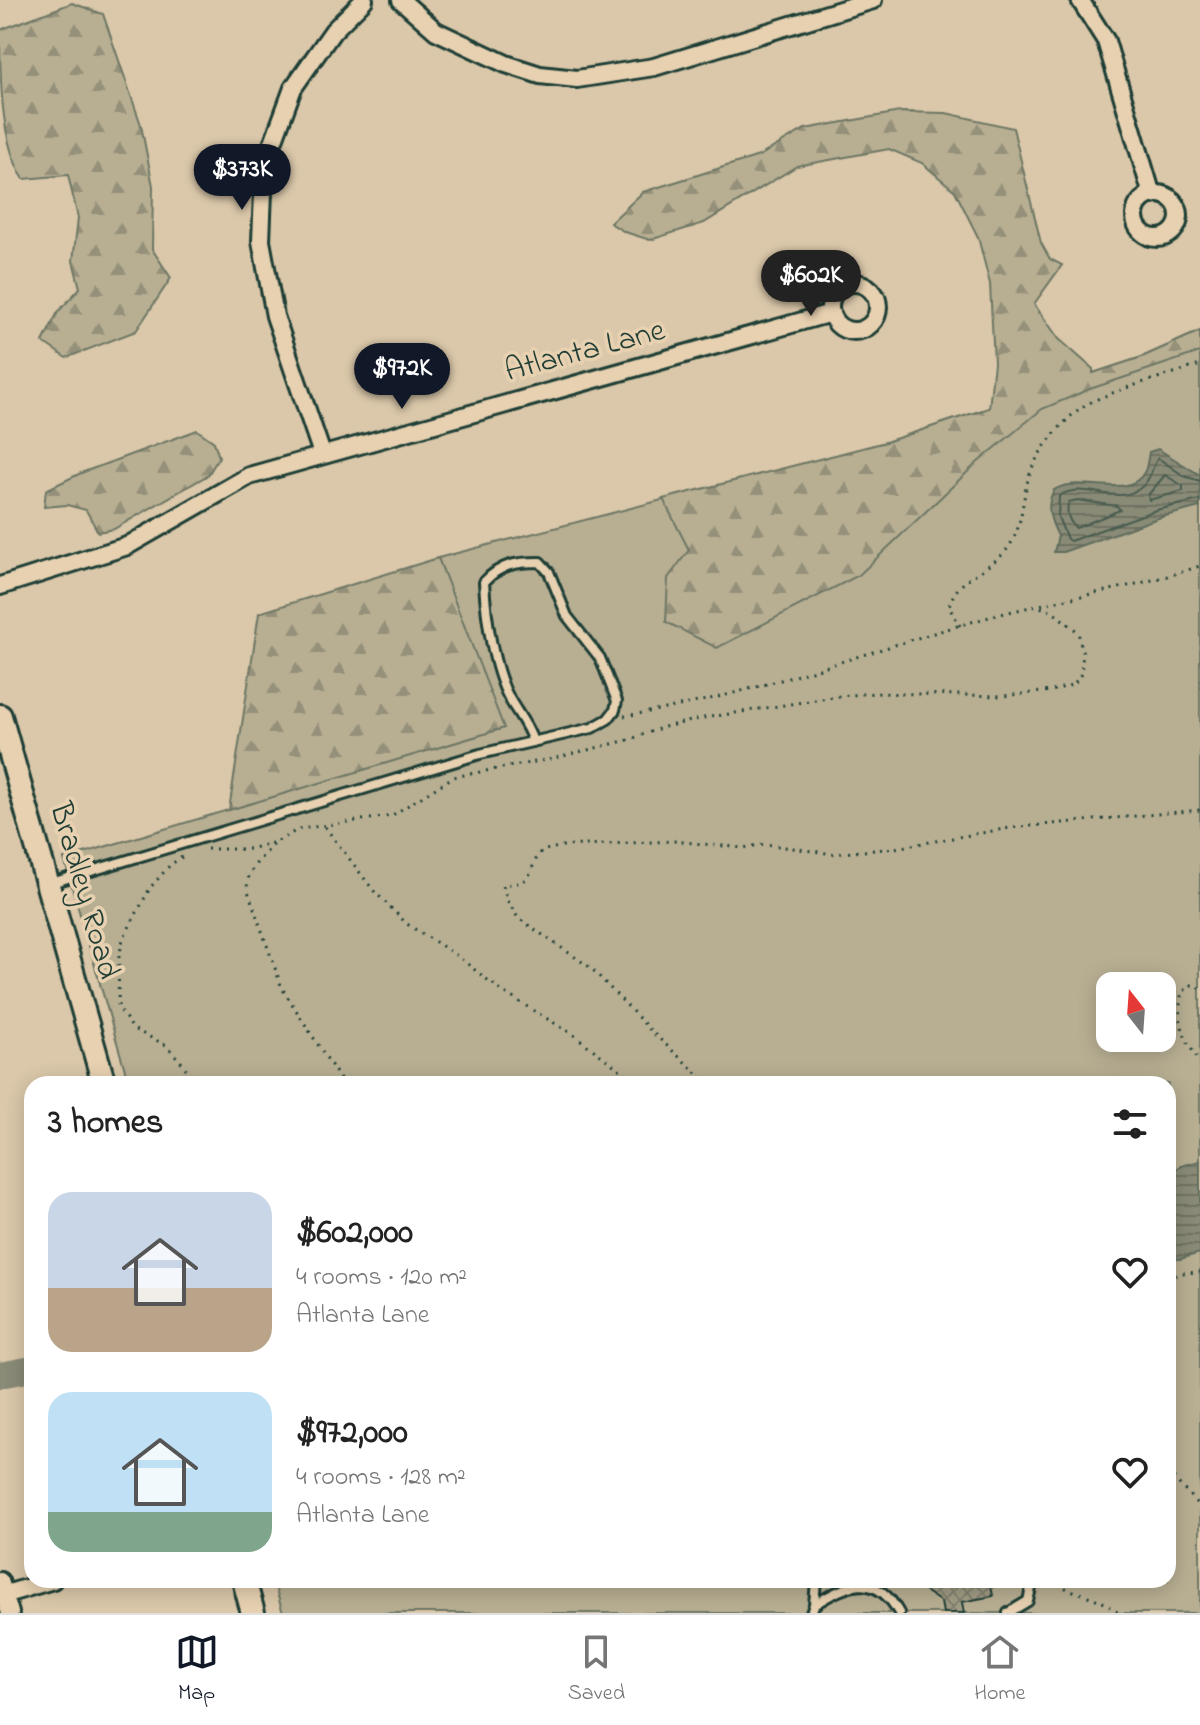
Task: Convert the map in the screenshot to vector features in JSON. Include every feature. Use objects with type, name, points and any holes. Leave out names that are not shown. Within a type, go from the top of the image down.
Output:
[{"type":"street","points":[[322,454],[275,316],[261,241],[264,167],[293,88],[333,31],[364,0]]},
{"type":"street","points":[[401,0],[436,31],[506,64],[540,75],[577,79],[654,67],[841,4],[873,0]]},
{"type":"street","points":[[1080,0],[1106,41],[1152,195]]},
{"type":"street","name":"Atlanta Lane","points":[[0,586],[127,546],[249,476],[831,313]]},
{"type":"street","name":"Bradley Road","points":[[2,727],[102,1076]]},
{"type":"street","points":[[10,1613],[3,1588],[24,1585]]},
{"type":"street","points":[[246,1588],[253,1613]]},
{"type":"lane","points":[[47,884],[480,754],[533,742],[592,728],[608,719],[617,701],[600,658],[567,616],[549,572],[540,562],[524,562],[497,568],[484,582],[486,608],[501,678],[533,742]]},
{"type":"lane","points":[[812,1609],[815,1588]]},
{"type":"lane","points":[[812,1609],[842,1588]]},
{"type":"lane","points":[[874,1588],[892,1601],[899,1613]]},
{"type":"lane","points":[[1012,1612],[1028,1601],[1031,1588]]},
{"type":"path","points":[[960,626],[949,607],[951,596],[958,586],[988,567],[1009,547],[1032,468],[1053,436],[1080,409],[1098,399],[1200,365]]},
{"type":"path","points":[[608,719],[681,705],[772,682],[1015,611],[1154,582],[1200,566]]},
{"type":"path","points":[[200,849],[249,849],[276,842],[299,829],[391,816],[453,777],[551,759],[704,718],[840,696],[874,693],[1003,696],[1052,691],[1074,684],[1081,674],[1083,653],[1078,632],[1053,612],[1040,607]]},
{"type":"path","points":[[700,1076],[653,1033],[591,968],[518,918],[507,900],[503,885],[523,884],[541,851],[563,846],[674,841],[743,848],[765,844],[833,854],[895,848],[1010,828],[1200,810]]},
{"type":"path","points":[[325,827],[374,891],[407,924],[456,955],[503,992],[574,1035],[628,1076]]},
{"type":"path","points":[[276,842],[253,866],[246,881],[248,891],[282,988],[338,1076]]},
{"type":"path","points":[[187,852],[170,865],[150,888],[123,939],[119,957],[118,1007],[133,1029],[166,1045],[191,1076]]},
{"type":"path","points":[[1200,988],[1192,985],[1182,992],[1178,1010],[1183,1036],[1200,1062]]},
{"type":"path","points":[[1176,1276],[1200,1272]]},
{"type":"path","points":[[1176,1481],[1200,1507]]},
{"type":"path","points":[[1068,1588],[1106,1601],[1118,1613]]},
{"type":"green space","points":[[72,3],[103,14],[141,125],[153,186],[152,249],[171,278],[136,331],[66,358],[43,342],[58,312],[80,288],[73,261],[78,218],[68,175],[24,179],[16,165],[3,108],[0,30]]},
{"type":"green space","points":[[900,112],[946,113],[1013,128],[1041,243],[1050,259],[1062,265],[1034,304],[1059,339],[1093,369],[1093,373],[1142,357],[1200,331],[1200,352],[1090,389],[1042,409],[977,463],[859,575],[717,648],[666,622],[668,578],[689,550],[663,499],[886,442],[989,408],[994,363],[990,284],[978,237],[955,191],[922,163],[889,149],[797,166],[704,223],[650,240],[625,232],[610,223],[643,192],[759,156],[805,129]]},
{"type":"green space","points":[[1200,331],[1200,1613],[283,1613],[275,1588],[1176,1588],[1176,1076],[127,1076],[64,859],[503,728],[438,558],[886,442],[1142,357]]},
{"type":"green space","points":[[197,430],[214,442],[219,457],[208,475],[114,529],[98,532],[86,510],[67,505],[44,507],[46,490],[81,473]]},
{"type":"green space","points":[[438,558],[504,728],[229,810],[259,613]]},
{"type":"water","points":[[1158,449],[1200,475],[1200,507],[1158,518],[1063,552],[1054,552],[1058,536],[1049,507],[1054,490],[1079,484],[1128,485],[1138,480],[1145,471],[1149,452]]},
{"type":"water","points":[[1200,1161],[1200,1253],[1180,1259],[1176,1259],[1176,1169]]},
{"type":"building","points":[[920,1588],[992,1588],[993,1596],[962,1602],[964,1613],[943,1613],[941,1602]]},
{"type":"waterway","points":[[0,1375],[24,1370]]}]
